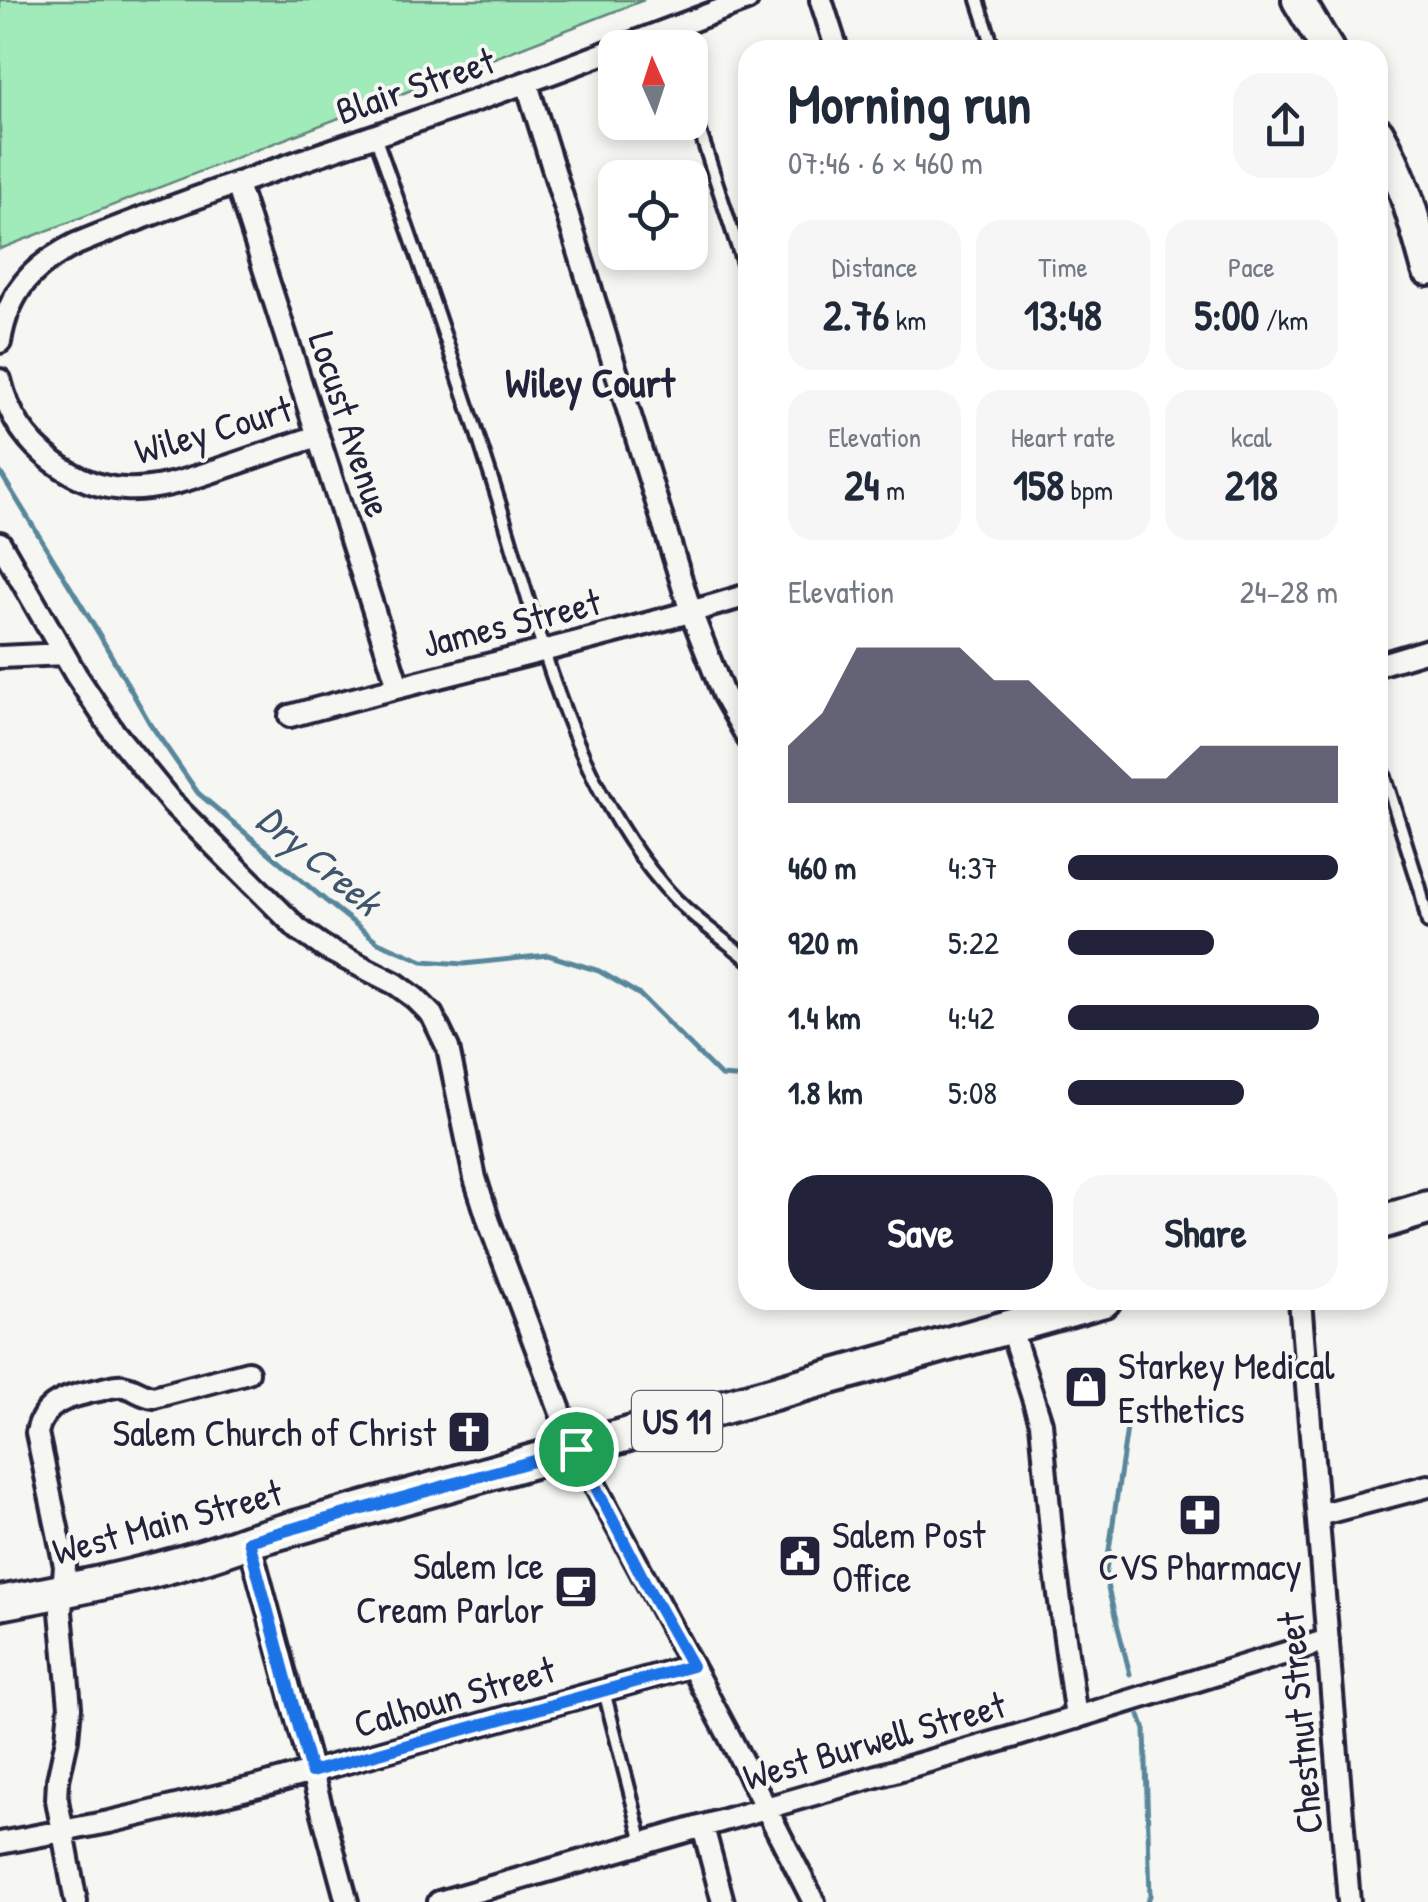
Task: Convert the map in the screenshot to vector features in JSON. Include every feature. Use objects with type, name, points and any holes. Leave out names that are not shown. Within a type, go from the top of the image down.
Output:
[{"type":"main road","points":[[1388,1220],[1428,1208]]},
{"type":"main road","name":"West Main Street","points":[[0,1603],[208,1556],[249,1541],[1068,1310]]},
{"type":"street","name":"Blair Street","points":[[686,30],[748,0]]},
{"type":"street","points":[[820,0],[833,40]]},
{"type":"street","points":[[1298,0],[1315,40]]},
{"type":"street","name":"Blair Street","points":[[237,184],[598,56]]},
{"type":"street","points":[[526,84],[691,612],[738,720]]},
{"type":"street","points":[[1388,151],[1405,188],[1428,270]]},
{"type":"street","points":[[0,342],[16,294],[36,268],[54,255],[120,226],[237,184]]},
{"type":"street","name":"Locust Avenue","points":[[237,184],[398,686]]},
{"type":"street","name":"Wiley Court","points":[[0,380],[12,416],[42,453],[64,470],[103,486],[138,489],[182,481],[318,436]]},
{"type":"street","points":[[0,543],[64,654],[114,732],[150,778],[298,930],[396,984],[432,1015],[448,1048],[488,1222],[576,1449],[814,1902]]},
{"type":"street","name":"James Street","points":[[290,716],[738,598]]},
{"type":"street","points":[[1388,663],[1428,650]]},
{"type":"street","points":[[0,657],[64,654]]},
{"type":"street","name":"Chestnut Street","points":[[1301,1310],[1349,1902]]},
{"type":"street","points":[[1010,1326],[1041,1423],[1053,1551],[1076,1718]]},
{"type":"street","points":[[76,1902],[57,1800],[70,1707],[61,1612],[65,1566],[37,1433],[39,1422],[46,1411],[67,1397],[120,1386],[154,1397],[248,1372]]},
{"type":"street","points":[[1318,1515],[1428,1486]]},
{"type":"street","points":[[249,1541],[347,1902]]},
{"type":"street","name":"West Burwell Street","points":[[438,1902],[1076,1718],[1328,1640]]},
{"type":"street","name":"Calhoun Street","points":[[0,1843],[108,1822],[311,1772],[692,1666]]},
{"type":"street","points":[[703,1827],[722,1902]]},
{"type":"lane","points":[[978,0],[991,40]]},
{"type":"lane","points":[[374,136],[442,325],[564,713],[610,808],[646,865],[685,908],[738,951]]},
{"type":"lane","points":[[703,140],[738,248]]},
{"type":"lane","points":[[1388,787],[1428,923]]},
{"type":"lane","points":[[604,1691],[643,1843]]},
{"type":"green space","points":[[0,0],[644,0],[0,249]]},
{"type":"waterway","name":"Dry Creek","points":[[0,472],[149,722],[198,793],[325,900],[378,942],[423,961],[464,964],[548,955],[599,971],[640,995],[721,1076],[738,1077]]},
{"type":"waterway","name":"Dry Creek","points":[[1127,1428],[1105,1577],[1130,1674]]},
{"type":"waterway","name":"Dry Creek","points":[[1140,1715],[1145,1730],[1150,1896],[1147,1902]]},
{"type":"place","name":"Starkey Medical Esthetics","points":[[1086,1387]]},
{"type":"place","name":"Salem Church of Christ","points":[[469,1432]]},
{"type":"place","name":"CVS Pharmacy","points":[[1200,1515]]},
{"type":"place","name":"Salem Post Office","points":[[800,1556]]},
{"type":"place","name":"Salem Ice Cream Parlor","points":[[576,1587]]},
{"type":"district","name":"Wiley Court","points":[[590,382]]},
{"type":"route","points":[[576,1449],[692,1666],[311,1772],[249,1541],[576,1449]]}]
